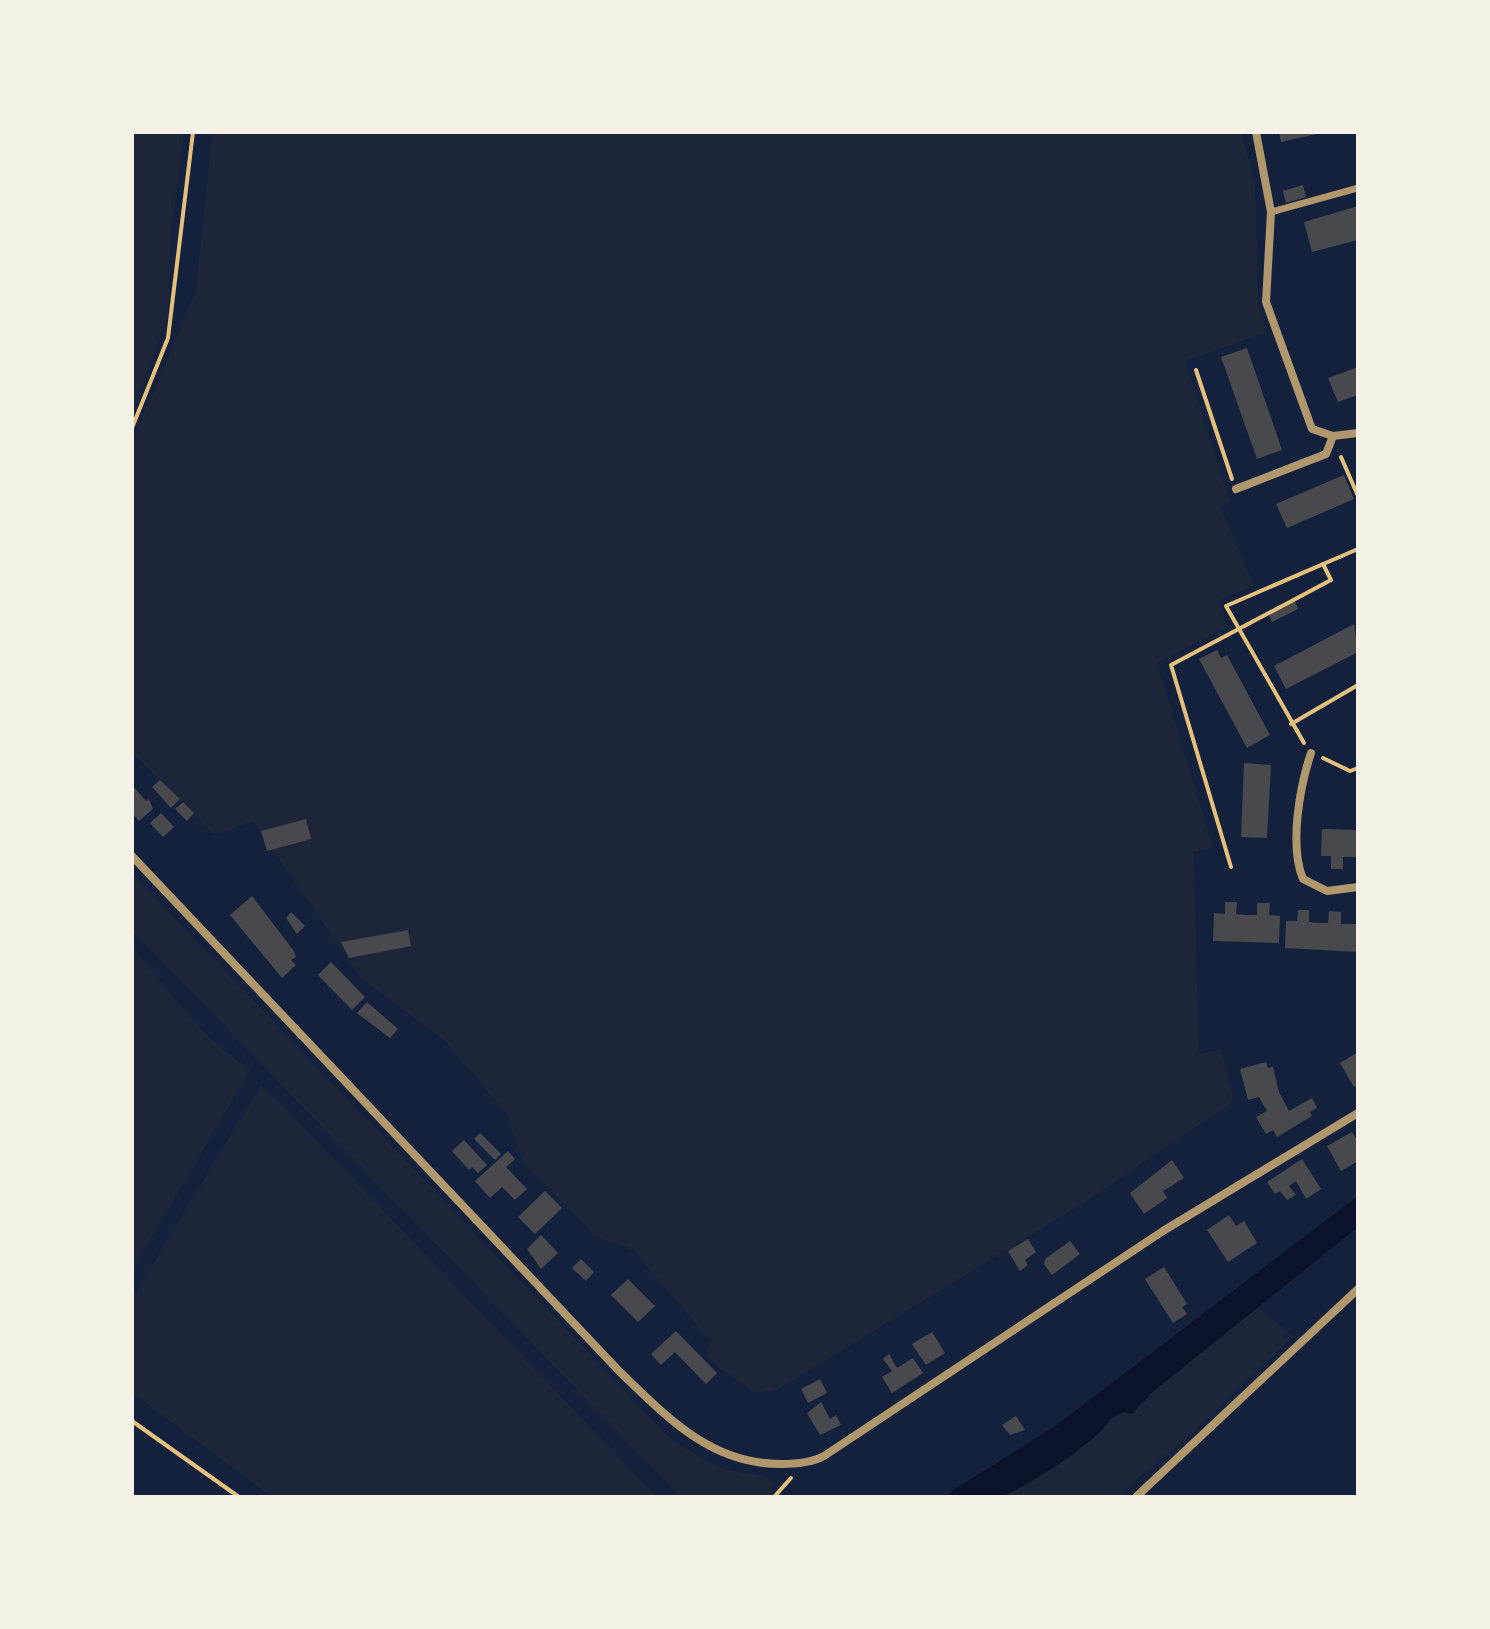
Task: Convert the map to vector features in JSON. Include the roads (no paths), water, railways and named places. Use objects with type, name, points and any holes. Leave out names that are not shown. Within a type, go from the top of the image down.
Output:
[{"type":"street","points":[[1256,132],[1271,212],[1266,302],[1312,429],[1333,436],[1358,433]]},
{"type":"street","points":[[1271,212],[1358,188]]},
{"type":"street","points":[[1236,489],[1326,454],[1333,436]]},
{"type":"street","points":[[1311,753],[1300,786],[1298,866],[1303,879],[1327,891],[1358,887]]},
{"type":"street","points":[[132,856],[543,1292],[660,1411],[702,1445],[748,1461],[794,1464],[824,1456],[1163,1231],[1358,1113]]},
{"type":"street","points":[[1136,1497],[1358,1289]]}]
